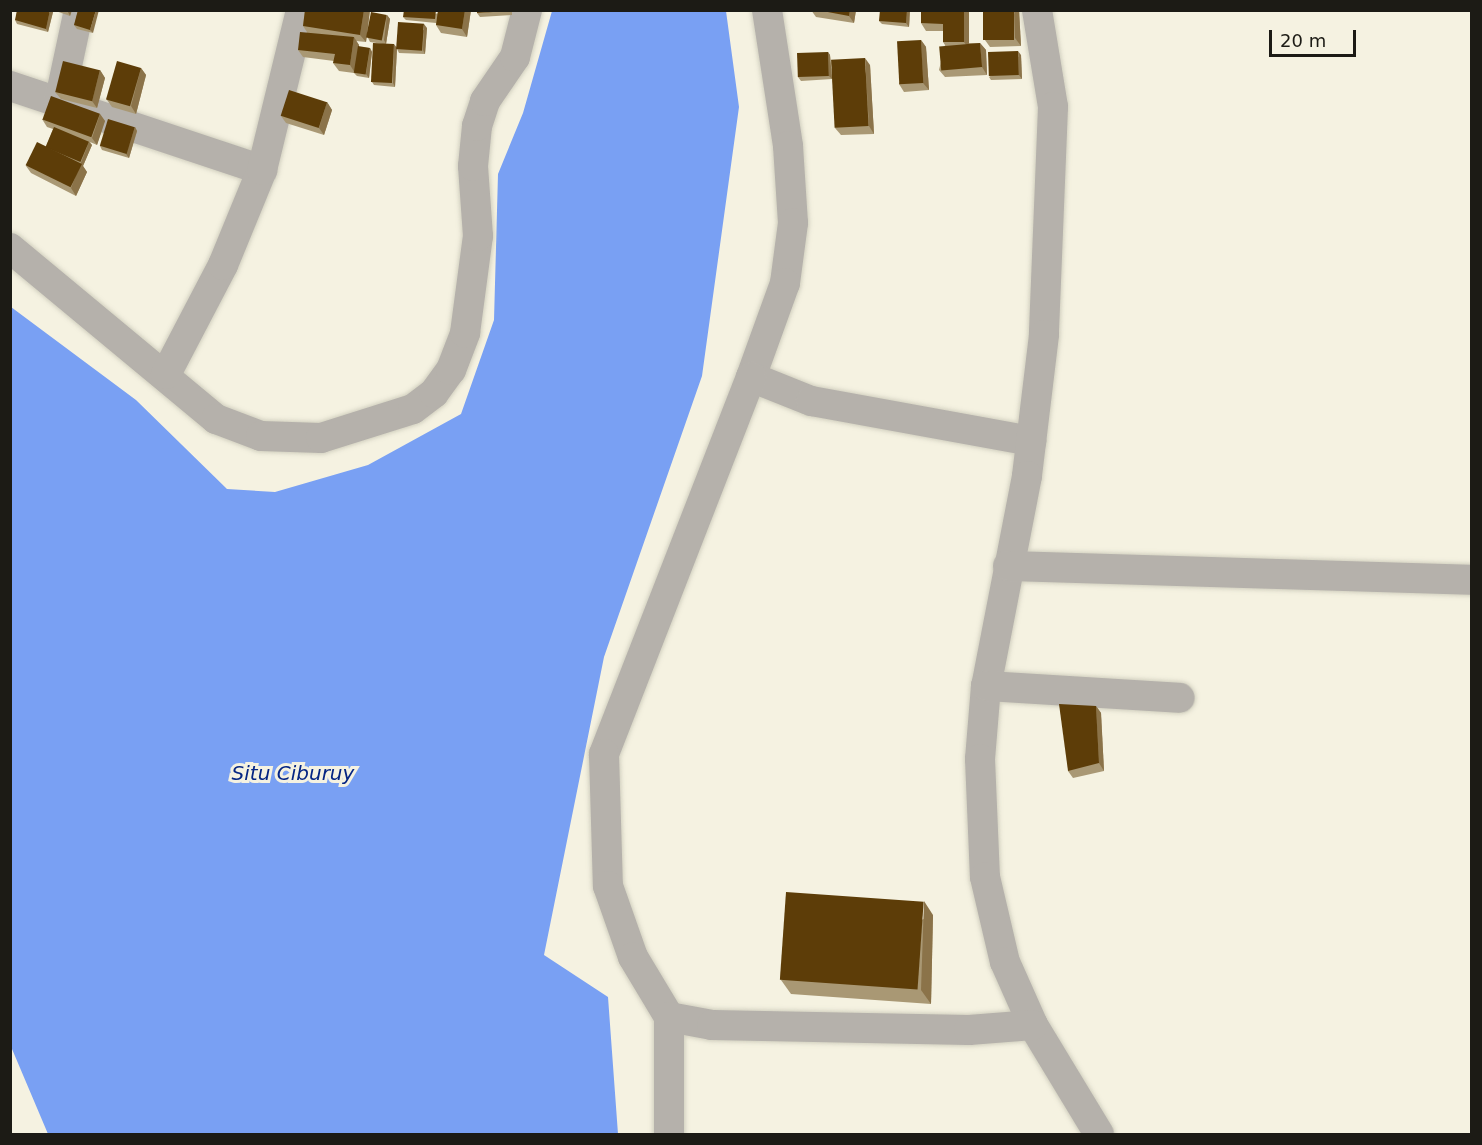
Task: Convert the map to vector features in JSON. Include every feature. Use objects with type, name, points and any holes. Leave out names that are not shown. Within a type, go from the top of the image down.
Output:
[{"type":"street","points":[[59,103],[80,10]]},
{"type":"street","points":[[166,374],[223,265],[262,170],[301,10]]},
{"type":"street","points":[[10,248],[166,374],[216,419],[261,436],[321,438],[413,409],[434,393],[452,370],[465,333],[474,283],[477,126],[485,101],[515,57],[527,10]]},
{"type":"street","points":[[669,1134],[669,1017],[633,957],[608,886],[604,754],[752,378],[785,283],[794,223],[788,146],[767,10]]},
{"type":"street","points":[[1037,10],[1053,107],[1044,335],[1031,441],[986,686],[980,759],[985,877],[1005,962],[1033,1024],[1099,1134]]},
{"type":"street","points":[[10,86],[262,170]]},
{"type":"street","points":[[752,378],[811,401],[1031,441]]},
{"type":"street","points":[[1008,566],[1472,580]]},
{"type":"street","points":[[986,686],[1180,698]]},
{"type":"street","points":[[669,1017],[773,1027],[969,1030],[1033,1024]]},
{"type":"water","name":"Situ Ciburuy","points":[[552,11],[726,11],[739,107],[702,376],[604,657],[544,955],[608,997],[618,1134],[48,1134],[12,1049],[11,307],[136,400],[227,489],[275,492],[368,465],[461,414],[494,320],[498,174],[523,113]]},
{"type":"building","points":[[17,10],[50,10],[46,29],[15,20]]},
{"type":"building","points":[[78,10],[96,10],[90,30],[74,25]]},
{"type":"building","points":[[305,10],[364,10],[360,35],[303,26]]},
{"type":"building","points":[[404,10],[436,10],[435,19],[403,17]]},
{"type":"building","points":[[438,10],[465,10],[462,29],[436,25]]},
{"type":"building","points":[[477,10],[509,10],[509,11],[477,13]]},
{"type":"building","points":[[817,10],[850,10],[849,16]]},
{"type":"building","points":[[880,10],[907,10],[906,23],[879,21]]},
{"type":"building","points":[[921,10],[964,10],[964,42],[943,42],[943,24],[921,23]]},
{"type":"building","points":[[983,10],[1014,10],[1014,40],[983,40]]},
{"type":"building","points":[[371,12],[387,15],[382,41],[366,38]]},
{"type":"building","points":[[398,22],[424,24],[422,51],[396,49]]},
{"type":"building","points":[[300,32],[354,37],[350,65],[333,63],[335,54],[298,50]]},
{"type":"building","points":[[921,40],[923,83],[899,84],[897,41]]},
{"type":"building","points":[[373,43],[394,44],[392,83],[371,82]]},
{"type":"building","points":[[980,43],[982,67],[941,70],[939,47]]},
{"type":"building","points":[[358,46],[370,48],[366,75],[354,73]]},
{"type":"building","points":[[1018,51],[1019,75],[989,76],[988,52]]},
{"type":"building","points":[[828,52],[829,76],[798,77],[797,53]]},
{"type":"building","points":[[865,58],[869,126],[835,128],[831,60]]},
{"type":"building","points":[[63,61],[100,70],[92,101],[55,92]]},
{"type":"building","points":[[117,61],[141,68],[130,106],[106,99]]},
{"type":"building","points":[[289,90],[327,102],[319,128],[281,116]]},
{"type":"building","points":[[51,96],[100,114],[91,137],[42,119]]},
{"type":"building","points":[[108,119],[135,127],[127,154],[100,146]]},
{"type":"building","points":[[54,127],[89,142],[80,162],[45,147]]},
{"type":"building","points":[[37,142],[82,164],[71,187],[26,165]]},
{"type":"building","points":[[1059,704],[1096,706],[1099,763],[1068,771]]},
{"type":"building","points":[[786,892],[924,902],[918,989],[780,980]]}]
